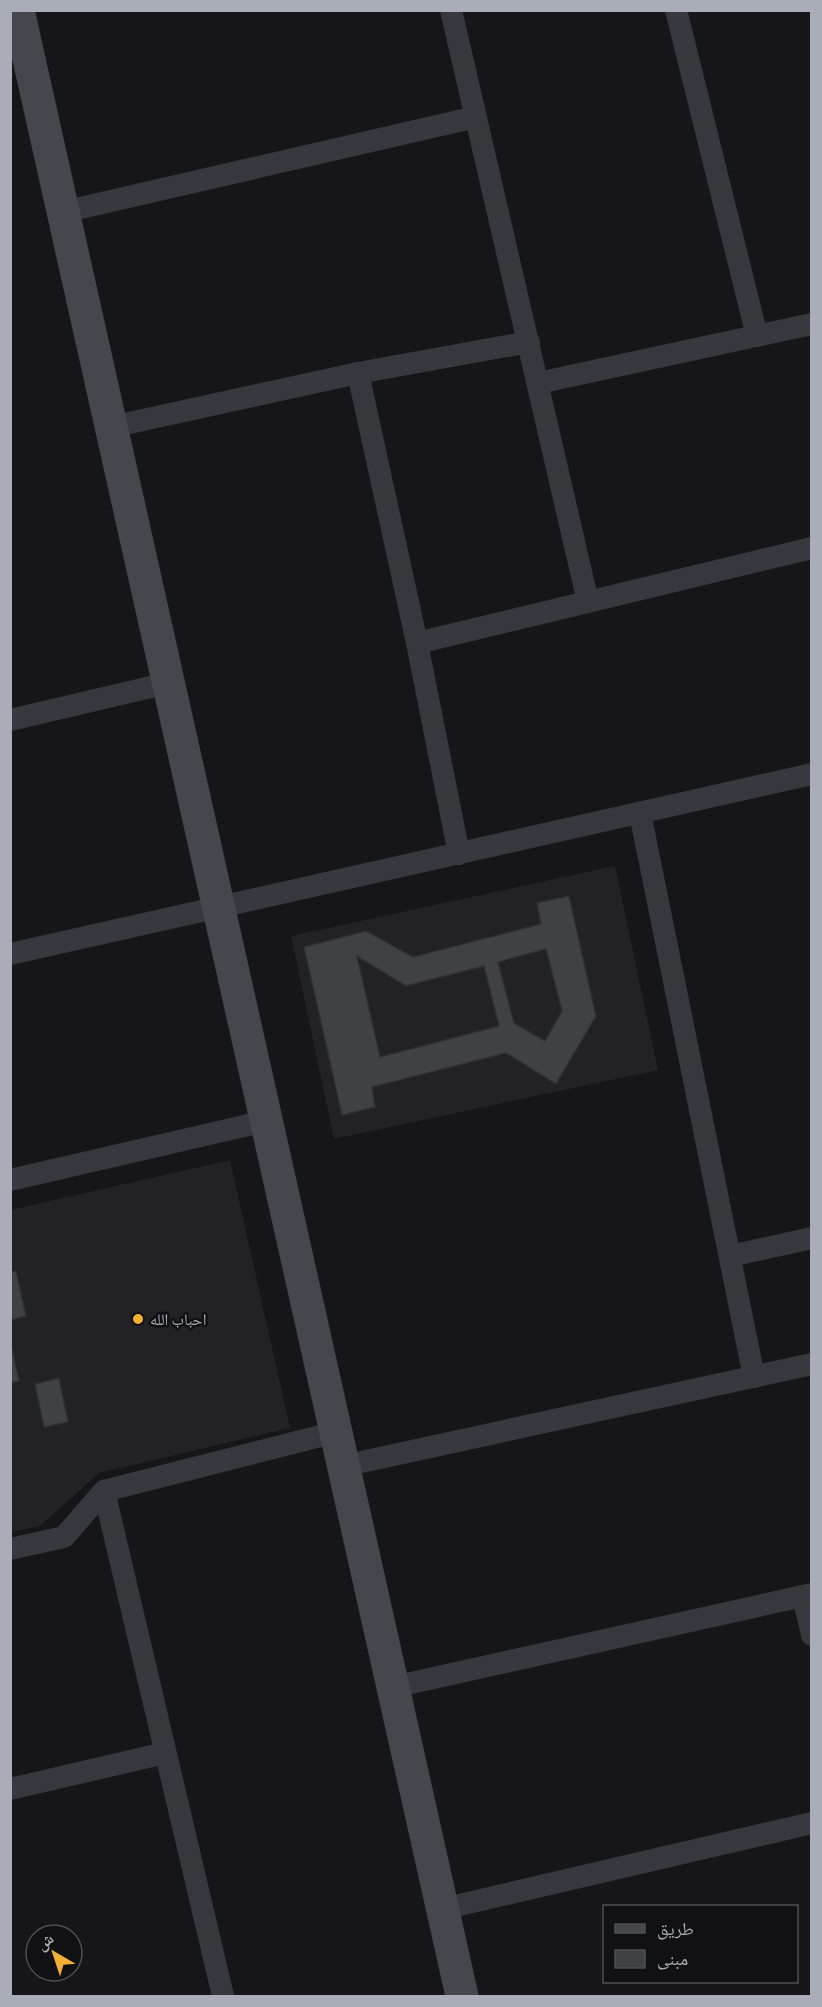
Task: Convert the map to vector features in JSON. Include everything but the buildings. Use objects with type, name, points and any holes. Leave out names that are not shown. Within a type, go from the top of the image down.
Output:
[{"type":"street","points":[[18,10],[462,1996]]},
{"type":"street","points":[[451,10],[588,602]]},
{"type":"street","points":[[676,10],[757,336]]},
{"type":"street","points":[[63,213],[476,117]]},
{"type":"street","points":[[538,384],[812,324]]},
{"type":"street","points":[[111,427],[358,373],[529,342]]},
{"type":"street","points":[[358,373],[417,643],[459,854]]},
{"type":"street","points":[[417,643],[812,548]]},
{"type":"street","points":[[10,720],[168,683]]},
{"type":"street","points":[[10,954],[219,909],[812,774]]},
{"type":"street","points":[[640,813],[754,1377]]},
{"type":"street","points":[[10,1180],[266,1121]]},
{"type":"street","points":[[730,1256],[812,1238]]},
{"type":"street","points":[[343,1466],[812,1365]]},
{"type":"street","points":[[10,1549],[64,1537],[104,1491],[336,1432]]},
{"type":"street","points":[[104,1491],[223,1996]]},
{"type":"street","points":[[393,1688],[807,1595],[812,1635]]},
{"type":"street","points":[[10,1789],[165,1753]]},
{"type":"street","points":[[442,1909],[812,1823]]},
{"type":"shaded area","points":[[615,866],[658,1070],[334,1139],[291,936]]},
{"type":"shaded area","name":"احباب الله","points":[[230,1160],[290,1428],[99,1473],[40,1526],[11,1532],[10,1210]]},
{"type":"place","name":"احباب الله","points":[[138,1319]]}]
